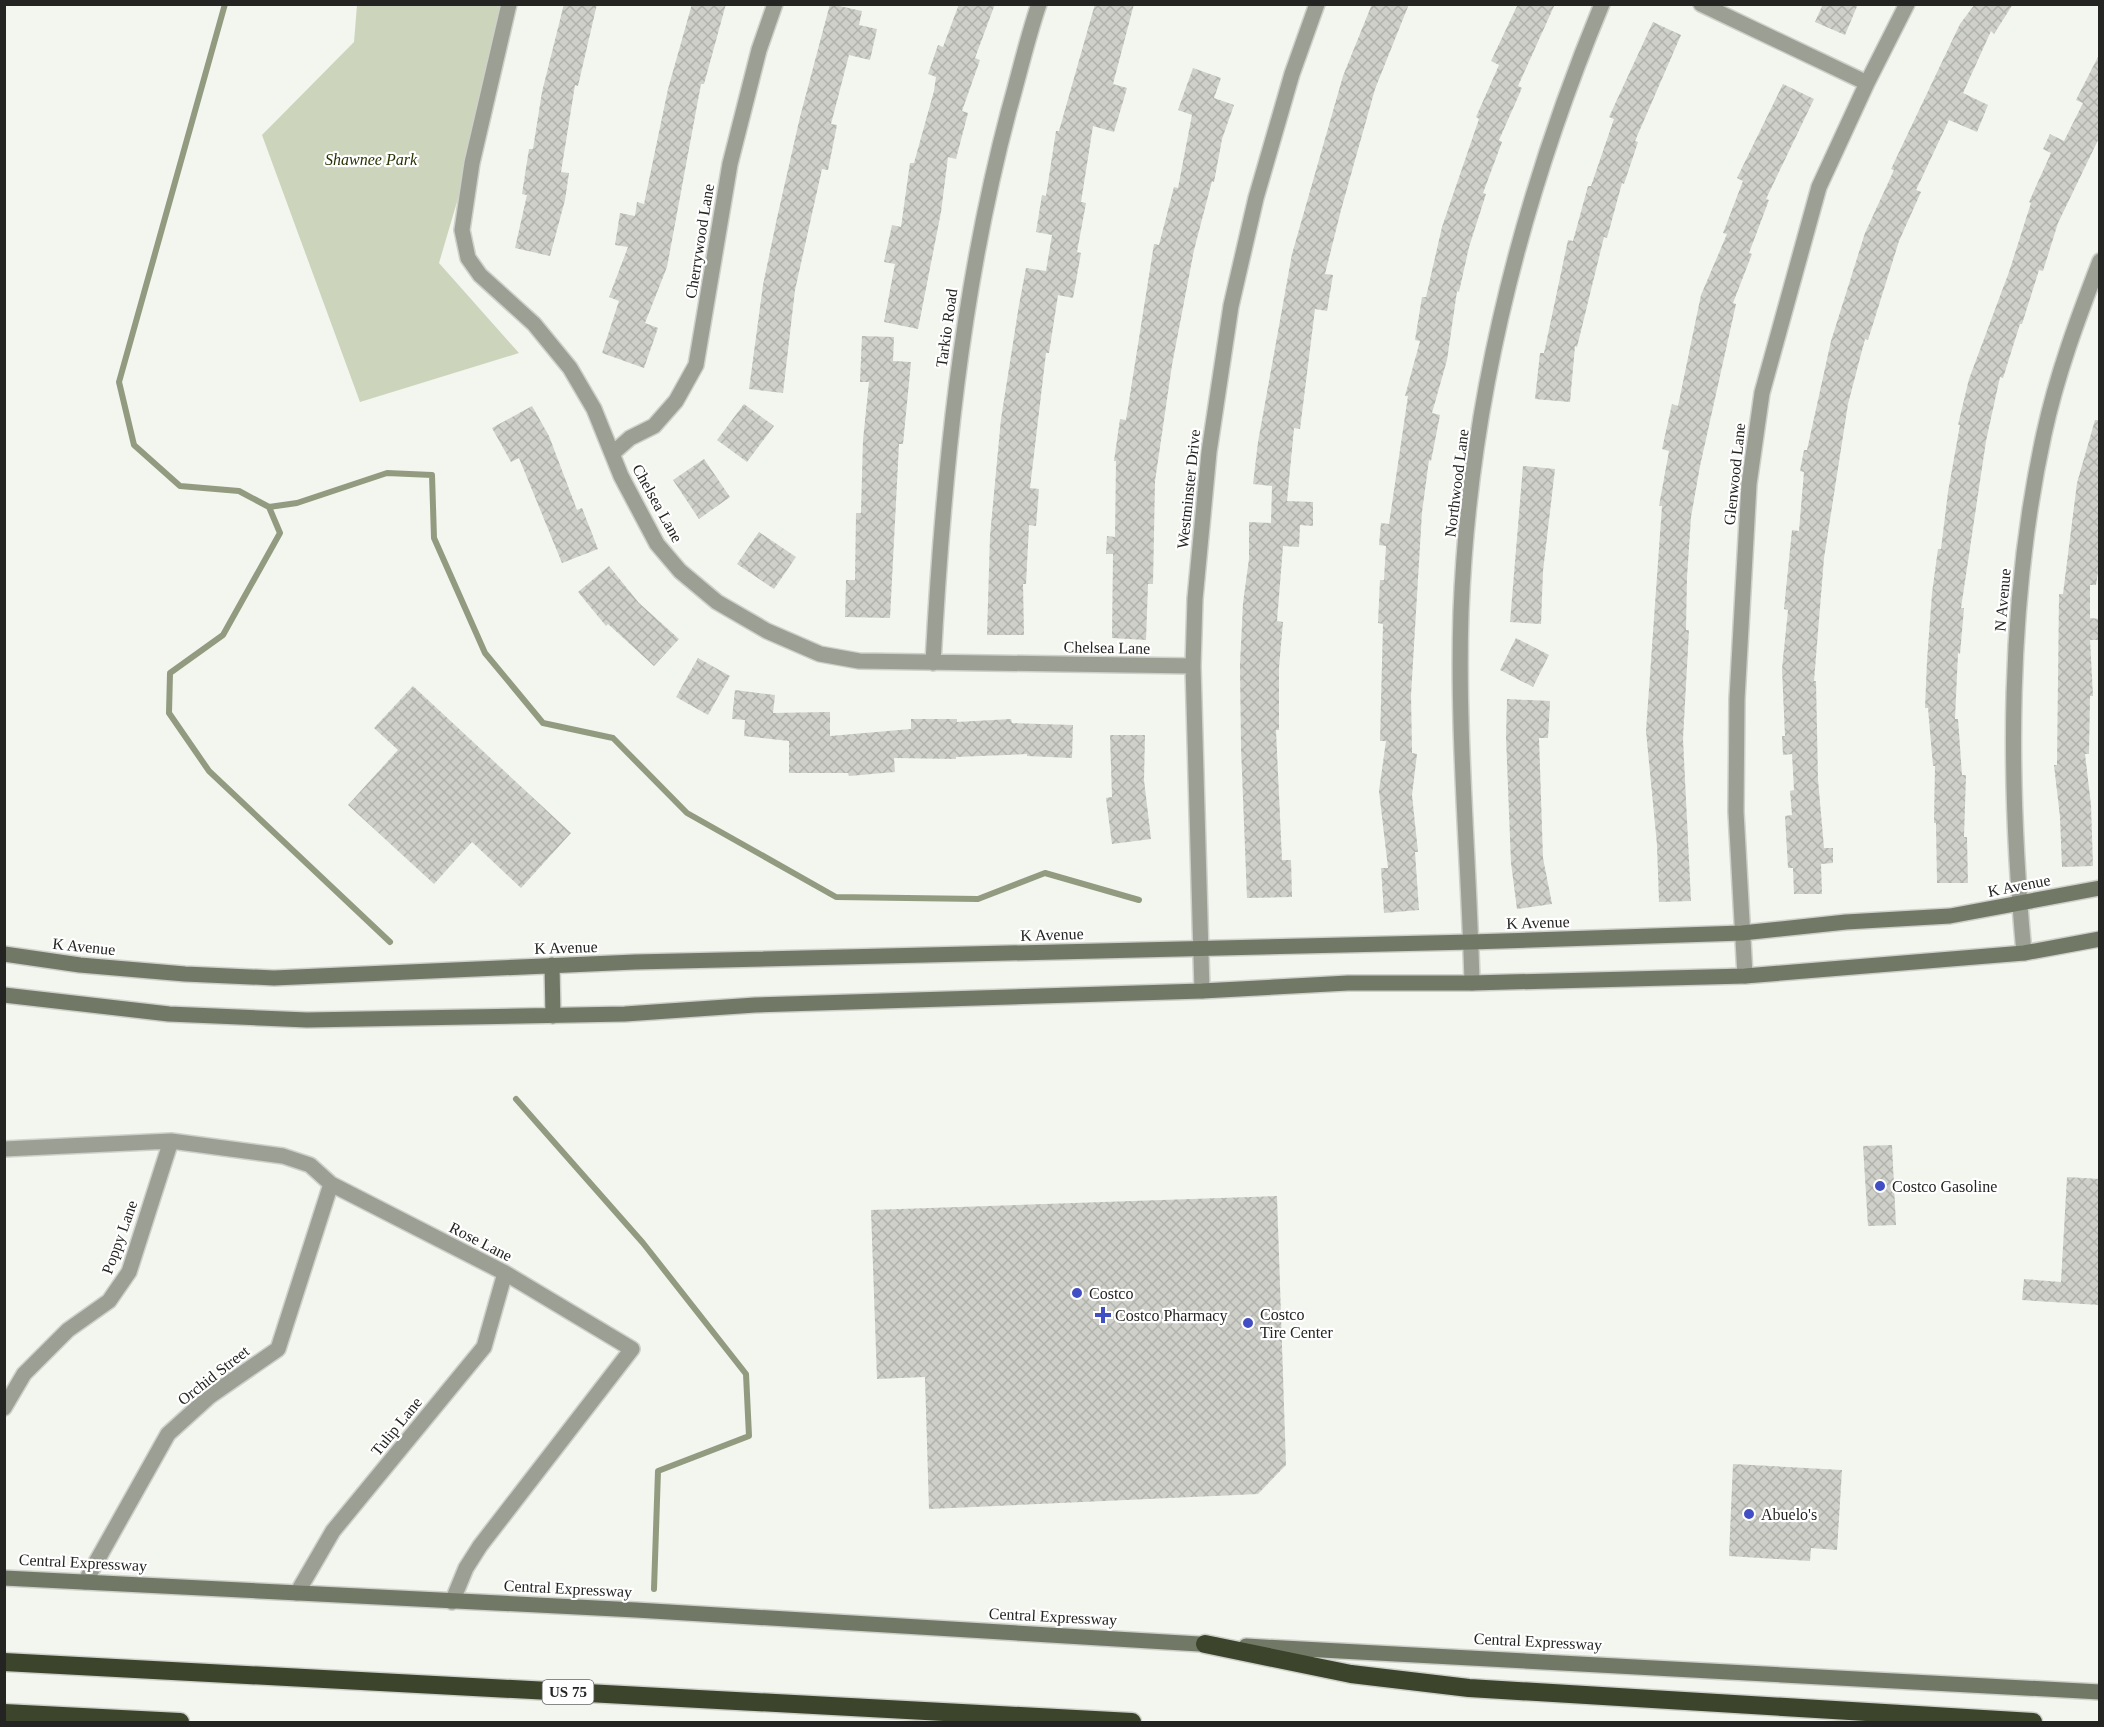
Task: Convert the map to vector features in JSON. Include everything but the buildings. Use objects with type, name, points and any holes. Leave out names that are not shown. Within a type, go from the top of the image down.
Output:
[{"type":"highway","points":[[1205,1644],[1351,1674],[1469,1688],[2033,1722]]},
{"type":"highway","name":"US 75","points":[[4,1662],[1131,1722]]},
{"type":"highway","points":[[4,1713],[180,1722]]},
{"type":"main road","name":"K Avenue","points":[[4,954],[80,965],[185,974],[274,978],[552,965],[1471,942],[1742,933],[1846,922],[1950,916],[2100,888]]},
{"type":"main road","points":[[4,995],[169,1014],[250,1019],[553,1016],[755,1005],[1202,991],[1348,983],[1472,983],[1745,976],[2024,953],[2100,939]]},
{"type":"main road","points":[[552,965],[553,1016]]},
{"type":"main road","name":"Central Expressway","points":[[4,1578],[2100,1692]]},
{"type":"street","name":"Chelsea Lane","points":[[509,4],[472,163],[462,230],[463,242],[468,258],[480,275],[534,324],[570,368],[594,410],[621,476],[657,544],[680,571],[717,602],[767,631],[820,654],[859,662],[1193,666]]},
{"type":"street","name":"Cherrywood Lane","points":[[613,453],[630,438],[654,426],[676,401],[696,365],[730,164],[759,50],[775,4]]},
{"type":"street","name":"Tarkio Road","points":[[933,663],[940,541],[955,393],[972,273],[995,164],[1039,4]]},
{"type":"street","name":"Westminster Drive","points":[[1202,991],[1193,666],[1195,599],[1209,452],[1231,306],[1256,198],[1292,74],[1317,4]]},
{"type":"street","name":"Northwood Lane","points":[[1472,983],[1461,782],[1461,612],[1472,486],[1494,346],[1527,211],[1566,91],[1602,4]]},
{"type":"street","points":[[1701,4],[1866,83]]},
{"type":"street","name":"Glenwood Lane","points":[[1745,976],[1736,812],[1737,699],[1749,484],[1762,393],[1819,187],[1866,83],[1907,4]]},
{"type":"street","name":"N Avenue","points":[[2024,953],[2019,903],[2014,736],[2016,629],[2027,530],[2044,433],[2067,346],[2100,261]]},
{"type":"street","name":"Rose Lane","points":[[4,1149],[171,1141],[283,1156],[310,1165],[331,1184],[505,1273],[632,1349],[480,1546],[466,1568],[452,1602]]},
{"type":"street","name":"Poppy Lane","points":[[4,1408],[24,1374],[68,1330],[109,1301],[121,1287],[129,1272],[171,1141]]},
{"type":"street","name":"Orchid Street","points":[[86,1582],[168,1434],[210,1396],[278,1349],[331,1184]]},
{"type":"street","name":"Tulip Lane","points":[[297,1593],[333,1532],[484,1347],[505,1273]]},
{"type":"green space","name":"Shawnee Park","points":[[357,5],[515,5],[439,263],[519,353],[360,402],[262,135],[354,42]]},
{"type":"waterway","points":[[225,4],[119,382],[134,445],[180,486],[239,491],[269,507],[280,533],[223,635],[170,673],[169,713],[209,771],[390,942]]},
{"type":"waterway","points":[[269,507],[297,503],[387,473],[432,475],[434,538],[485,653],[543,723],[613,738],[687,813],[836,897],[978,899],[1045,873],[1139,900]]},
{"type":"waterway","points":[[516,1099],[643,1243],[746,1374],[749,1436],[658,1471],[654,1589]]},
{"type":"place","name":"Costco Gasoline","points":[[1880,1186]]},
{"type":"place","name":"Costco","points":[[1077,1293]]},
{"type":"place","name":"Costco Pharmacy","points":[[1103,1315]]},
{"type":"place","name":"Costco Tire Center","points":[[1248,1323]]},
{"type":"place","name":"Abuelo's","points":[[1749,1514]]}]
